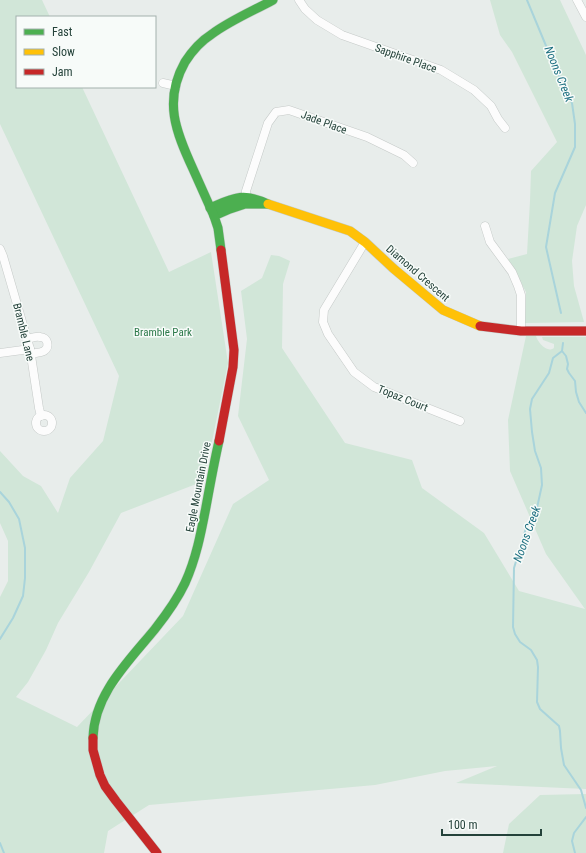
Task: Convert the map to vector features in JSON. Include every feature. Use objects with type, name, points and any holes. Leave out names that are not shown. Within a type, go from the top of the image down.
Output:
[{"type":"street","name":"Eagle Mountain Drive","points":[[157,853],[115,800],[104,783],[98,770],[92,737],[97,710],[108,689],[126,664],[165,617],[178,597],[194,562],[229,395],[234,361],[234,350],[220,238],[212,212],[181,143],[173,111],[173,100],[181,71],[186,61],[203,40],[216,31],[273,0]]},
{"type":"street","name":"Sapphire Place","points":[[300,0],[305,9],[316,20],[342,35],[442,70],[474,90],[491,106],[504,128]]},
{"type":"street","points":[[578,0],[586,17]]},
{"type":"street","points":[[163,83],[176,86]]},
{"type":"street","name":"Jade Place","points":[[246,200],[247,189],[268,123],[276,112],[289,110],[367,137],[404,155],[413,163]]},
{"type":"street","name":"Diamond Crescent","points":[[212,212],[234,207],[246,200],[268,204],[350,231],[365,242],[394,269],[443,310],[479,326],[521,330],[586,331]]},
{"type":"street","points":[[486,226],[490,242],[512,272],[518,286],[521,295],[521,330]]},
{"type":"street","name":"Topaz Court","points":[[365,242],[324,310],[323,322],[328,334],[354,372],[374,387],[460,421]]},
{"type":"street","name":"Bramble Lane","points":[[0,249],[30,351],[41,416]]},
{"type":"street","points":[[0,353],[43,351],[47,348],[47,342],[42,337],[39,336],[27,339]]},
{"type":"green space","name":"Bramble Park","points":[[0,0],[42,0],[50,16],[16,16],[16,88],[82,88],[169,272],[211,252],[228,363],[204,481],[121,513],[89,572],[58,623],[46,650],[28,682],[16,697],[77,727],[183,616],[233,504],[269,480],[238,416],[247,339],[241,291],[262,278],[271,255],[279,256],[290,261],[283,284],[282,348],[345,443],[412,460],[422,488],[484,533],[519,591],[585,609],[546,554],[510,471],[508,420],[526,336],[536,336],[542,346],[550,350],[554,348],[554,344],[543,340],[542,337],[586,337],[586,789],[456,783],[497,766],[445,771],[375,785],[149,805],[108,831],[104,853],[0,853],[0,597],[8,581],[8,541],[0,523],[0,451],[23,476],[41,486],[58,513],[70,478],[103,441],[119,376],[0,124]]},
{"type":"green space","points":[[490,0],[560,0],[586,55],[586,205],[577,226],[572,261],[574,286],[584,322],[525,323],[526,292],[508,259],[527,254],[531,171],[557,142],[512,52],[500,35]]},
{"type":"green space","points":[[586,794],[586,853],[503,853],[509,824],[540,795]]},
{"type":"waterway","name":"Noons Creek","points":[[527,0],[554,65],[572,103],[575,124],[575,147],[555,193],[546,247],[561,313]]},
{"type":"waterway","name":"Noons Creek","points":[[563,343],[562,351],[553,358],[549,373],[532,399],[530,409],[535,451],[541,468],[542,485],[535,517],[526,528],[514,568],[513,627],[520,642],[531,650],[537,660],[537,702],[540,709],[559,726],[564,765],[581,790],[586,808]]},
{"type":"waterway","points":[[562,351],[566,356],[568,364],[567,369],[575,381],[579,402],[586,413]]},
{"type":"waterway","points":[[0,492],[9,502],[19,519],[25,548],[25,578],[23,596],[13,618],[0,639]]},
{"type":"waterway","name":"Noons Creek","points":[[575,853],[572,841],[574,833],[586,817]]},
{"type":"waterway","points":[[0,843],[4,853]]},
{"type":"traffic: fast","points":[[221,250],[218,228],[214,216],[181,142],[177,129],[173,103],[175,90],[178,76],[185,62],[200,43],[227,24],[273,0]]},
{"type":"traffic: fast","points":[[210,208],[225,201],[245,197],[259,200],[268,204],[245,204],[214,216]]},
{"type":"traffic: fast","points":[[93,738],[99,707],[106,693],[124,666],[167,613],[185,583],[200,536],[219,441]]},
{"type":"traffic: slow","points":[[268,204],[350,231],[365,242],[394,269],[443,310],[480,326]]},
{"type":"traffic: jam","points":[[219,441],[233,367],[234,350],[221,250]]},
{"type":"traffic: jam","points":[[480,326],[521,331],[586,331]]},
{"type":"traffic: jam","points":[[93,738],[93,750],[100,775],[105,786],[157,853]]}]
